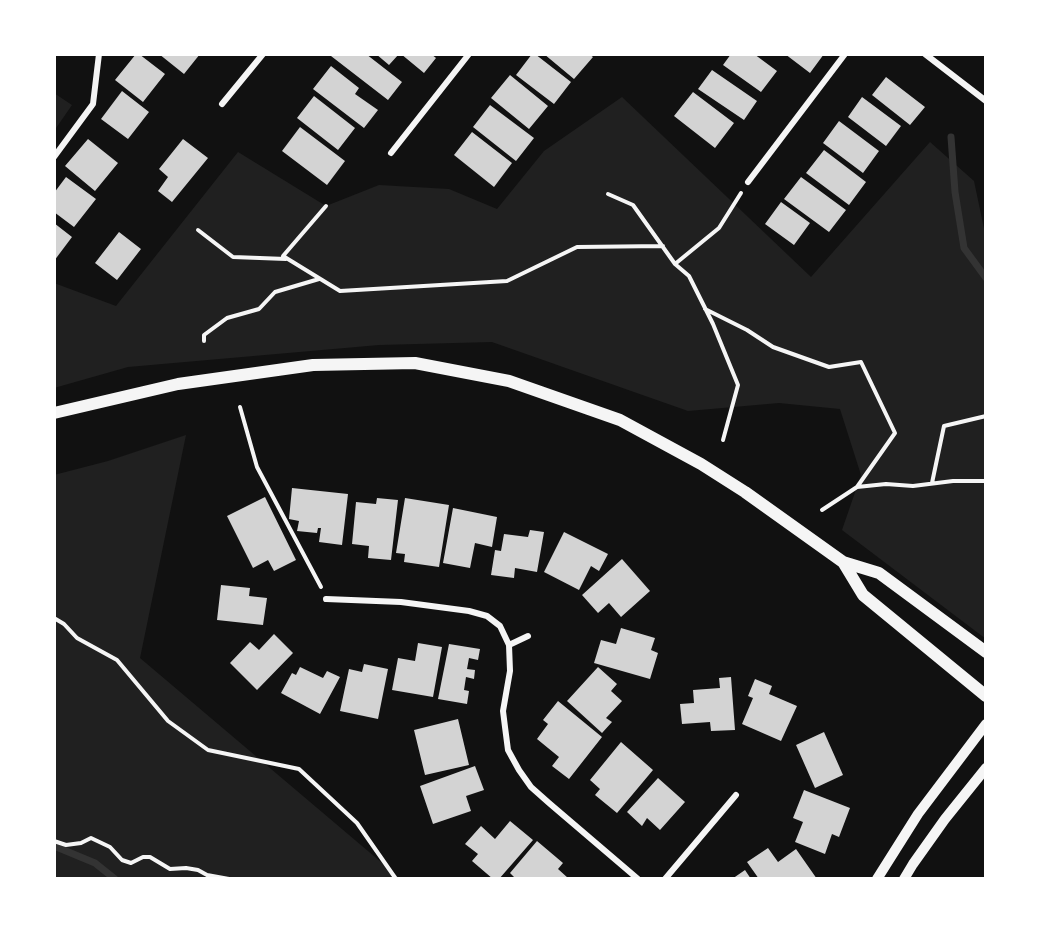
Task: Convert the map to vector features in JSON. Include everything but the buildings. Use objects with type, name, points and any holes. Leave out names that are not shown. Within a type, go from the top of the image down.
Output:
[{"type":"main road","points":[[54,413],[178,384],[302,366],[415,363],[509,381],[620,420],[710,469],[843,562],[879,573],[986,652]]},
{"type":"main road","points":[[843,562],[863,596],[986,696]]},
{"type":"street","points":[[54,157],[93,104],[99,54]]},
{"type":"street","points":[[222,104],[264,54]]},
{"type":"street","points":[[391,153],[469,54]]},
{"type":"street","points":[[748,182],[844,54]]},
{"type":"street","points":[[925,54],[986,101]]},
{"type":"street","points":[[327,599],[401,602],[487,616],[500,626],[509,645],[510,671],[503,711],[508,750],[531,787],[638,879]]},
{"type":"street","points":[[509,645],[528,636]]},
{"type":"street","points":[[877,879],[918,814],[986,723]]},
{"type":"street","points":[[904,879],[945,819],[986,768]]},
{"type":"street","points":[[665,879],[736,795]]},
{"type":"path","points":[[675,264],[719,228],[748,182]]},
{"type":"path","points":[[608,194],[633,205],[675,264],[689,276],[705,309],[738,385],[723,440]]},
{"type":"path","points":[[326,206],[283,256],[340,291],[507,281],[577,247],[663,246]]},
{"type":"path","points":[[198,230],[233,256],[287,259]]},
{"type":"path","points":[[204,341],[204,335],[227,318],[259,309],[275,292],[320,279]]},
{"type":"path","points":[[705,309],[747,330],[773,347],[829,367],[861,362],[896,433],[857,488],[822,510]]},
{"type":"path","points":[[240,407],[256,467],[327,599]]},
{"type":"path","points":[[932,483],[944,426],[986,416]]},
{"type":"path","points":[[857,488],[886,484],[912,486],[986,481]]},
{"type":"path","points":[[54,618],[64,624],[77,638],[117,660],[168,721],[208,750],[299,769],[357,823],[396,879]]},
{"type":"path","points":[[54,841],[66,845],[81,843],[92,838],[110,847],[122,860],[131,863],[150,856],[170,869],[198,870],[207,875],[229,879]]},
{"type":"shaded area","points":[[54,93],[72,105],[54,131]]},
{"type":"shaded area","points":[[622,97],[811,277],[930,142],[974,181],[986,238],[986,639],[842,530],[861,475],[840,409],[779,403],[688,411],[492,342],[379,345],[128,367],[54,388],[54,283],[116,306],[238,152],[326,206],[379,185],[449,189],[497,209],[544,151]]},
{"type":"shaded area","points":[[186,435],[140,658],[401,879],[54,879],[54,475],[108,461]]},
{"type":"waterway","points":[[951,137],[955,192],[964,248],[986,278]]},
{"type":"waterway","points":[[54,846],[95,863],[115,879]]}]
